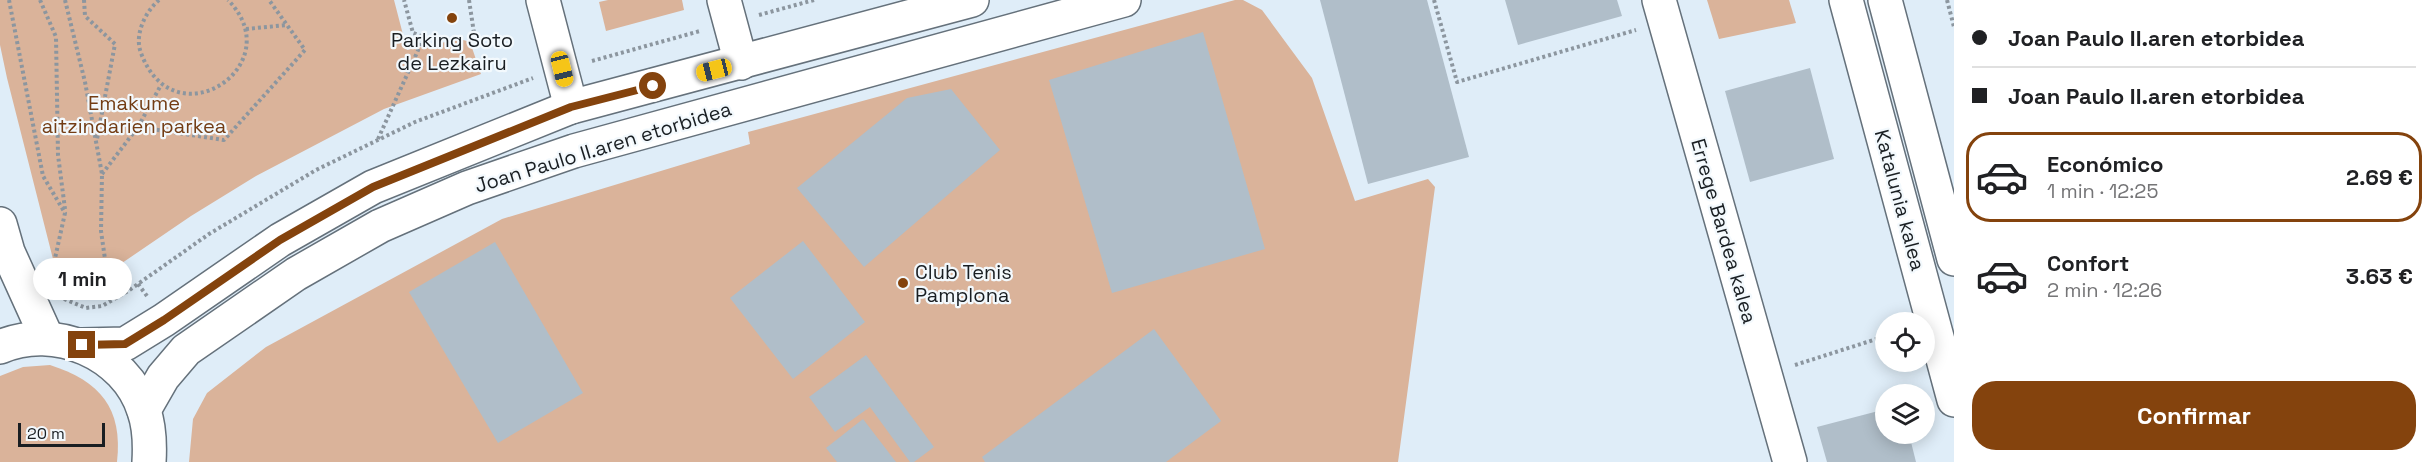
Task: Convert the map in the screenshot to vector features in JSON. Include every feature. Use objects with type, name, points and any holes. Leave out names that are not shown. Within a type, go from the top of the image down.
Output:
[{"type":"main road","points":[[543,0],[571,107]]},
{"type":"main road","points":[[724,0],[741,63]]},
{"type":"main road","name":"Joan Paulo II.aren etorbidea","points":[[82,345],[125,344],[164,320],[280,240],[373,187],[571,107],[972,0]]},
{"type":"main road","name":"Joan Paulo II.aren etorbidea","points":[[144,410],[163,377],[186,350],[259,299],[296,274],[380,226],[467,188],[574,151],[1124,0]]},
{"type":"main road","name":"Errege Bardea kalea","points":[[1659,0],[1790,462]]},
{"type":"main road","name":"Katalunia kalea","points":[[1846,0],[1954,400]]},
{"type":"main road","name":"Katalunia kalea","points":[[1885,0],[1954,259]]},
{"type":"main road","points":[[0,224],[8,252],[47,338]]},
{"type":"main road","points":[[0,347],[13,342],[47,338],[82,345],[103,357],[135,390],[144,410],[150,438],[149,462]]},
{"type":"path","points":[[9,0],[43,176],[65,213]]},
{"type":"path","points":[[40,0],[56,37],[58,155],[65,213],[52,275]]},
{"type":"path","points":[[65,0],[102,174],[100,231],[105,259],[128,291]]},
{"type":"path","points":[[84,0],[85,16],[115,44],[96,142]]},
{"type":"path","points":[[159,0],[150,8],[141,27],[139,49],[147,69],[161,84],[181,93],[202,94],[222,86],[238,70],[246,50],[246,29],[238,10],[228,0]]},
{"type":"path","points":[[138,127],[224,140],[304,50],[269,0]]},
{"type":"path","points":[[378,140],[424,37],[413,33],[404,0]]},
{"type":"path","points":[[469,0],[474,33]]},
{"type":"path","points":[[1434,0],[1457,82],[1636,30]]},
{"type":"path","points":[[1947,0],[1954,27]]},
{"type":"path","points":[[246,29],[287,25]]},
{"type":"path","points":[[102,174],[138,127],[161,84]]},
{"type":"path","points":[[1791,366],[1875,339]]},
{"type":"green space","name":"Emakume aitzindarien parkea","points":[[0,0],[394,0],[407,50],[460,39],[470,42],[481,74],[384,109],[256,176],[191,216],[103,276],[69,280],[54,263],[7,78],[0,45]]},
{"type":"green space","points":[[682,0],[684,10],[606,31],[599,2]]},
{"type":"green space","name":"Club Tenis Pamplona","points":[[1235,0],[1243,0],[1262,10],[1312,78],[1355,201],[1428,179],[1435,187],[1398,462],[189,462],[193,419],[207,393],[266,347],[502,219],[750,144],[748,132]]},
{"type":"green space","points":[[1707,0],[1789,0],[1796,23],[1719,39]]},
{"type":"green space","points":[[50,365],[82,379],[95,388],[104,399],[112,412],[116,426],[117,462],[0,462],[0,376],[23,367]]},
{"type":"building","points":[[1320,0],[1427,0],[1469,157],[1368,184]]},
{"type":"building","points":[[1505,0],[1617,0],[1622,16],[1518,45]]},
{"type":"building","points":[[1203,32],[1265,249],[1112,293],[1049,80]]},
{"type":"building","points":[[1810,68],[1834,159],[1750,182],[1725,91]]},
{"type":"building","points":[[951,89],[1000,150],[864,267],[797,188],[907,98]]},
{"type":"building","points":[[803,241],[865,322],[793,379],[730,298]]},
{"type":"building","points":[[495,242],[583,393],[498,443],[409,292]]},
{"type":"building","points":[[1154,329],[1221,421],[1166,462],[985,462],[982,457]]},
{"type":"building","points":[[866,355],[934,447],[914,462],[910,462],[870,407],[835,432],[809,397]]},
{"type":"building","points":[[1875,412],[1875,444],[1912,444],[1916,462],[1827,462],[1817,427]]},
{"type":"building","points":[[863,419],[896,462],[837,462],[826,448]]},
{"type":"place","name":"Parking Soto de Lezkairu","points":[[452,18]]},
{"type":"place","name":"Club Tenis Pamplona","points":[[903,283]]},
{"type":"route","points":[[82,345],[125,344],[164,320],[280,240],[373,187],[571,107],[653,86]]}]
